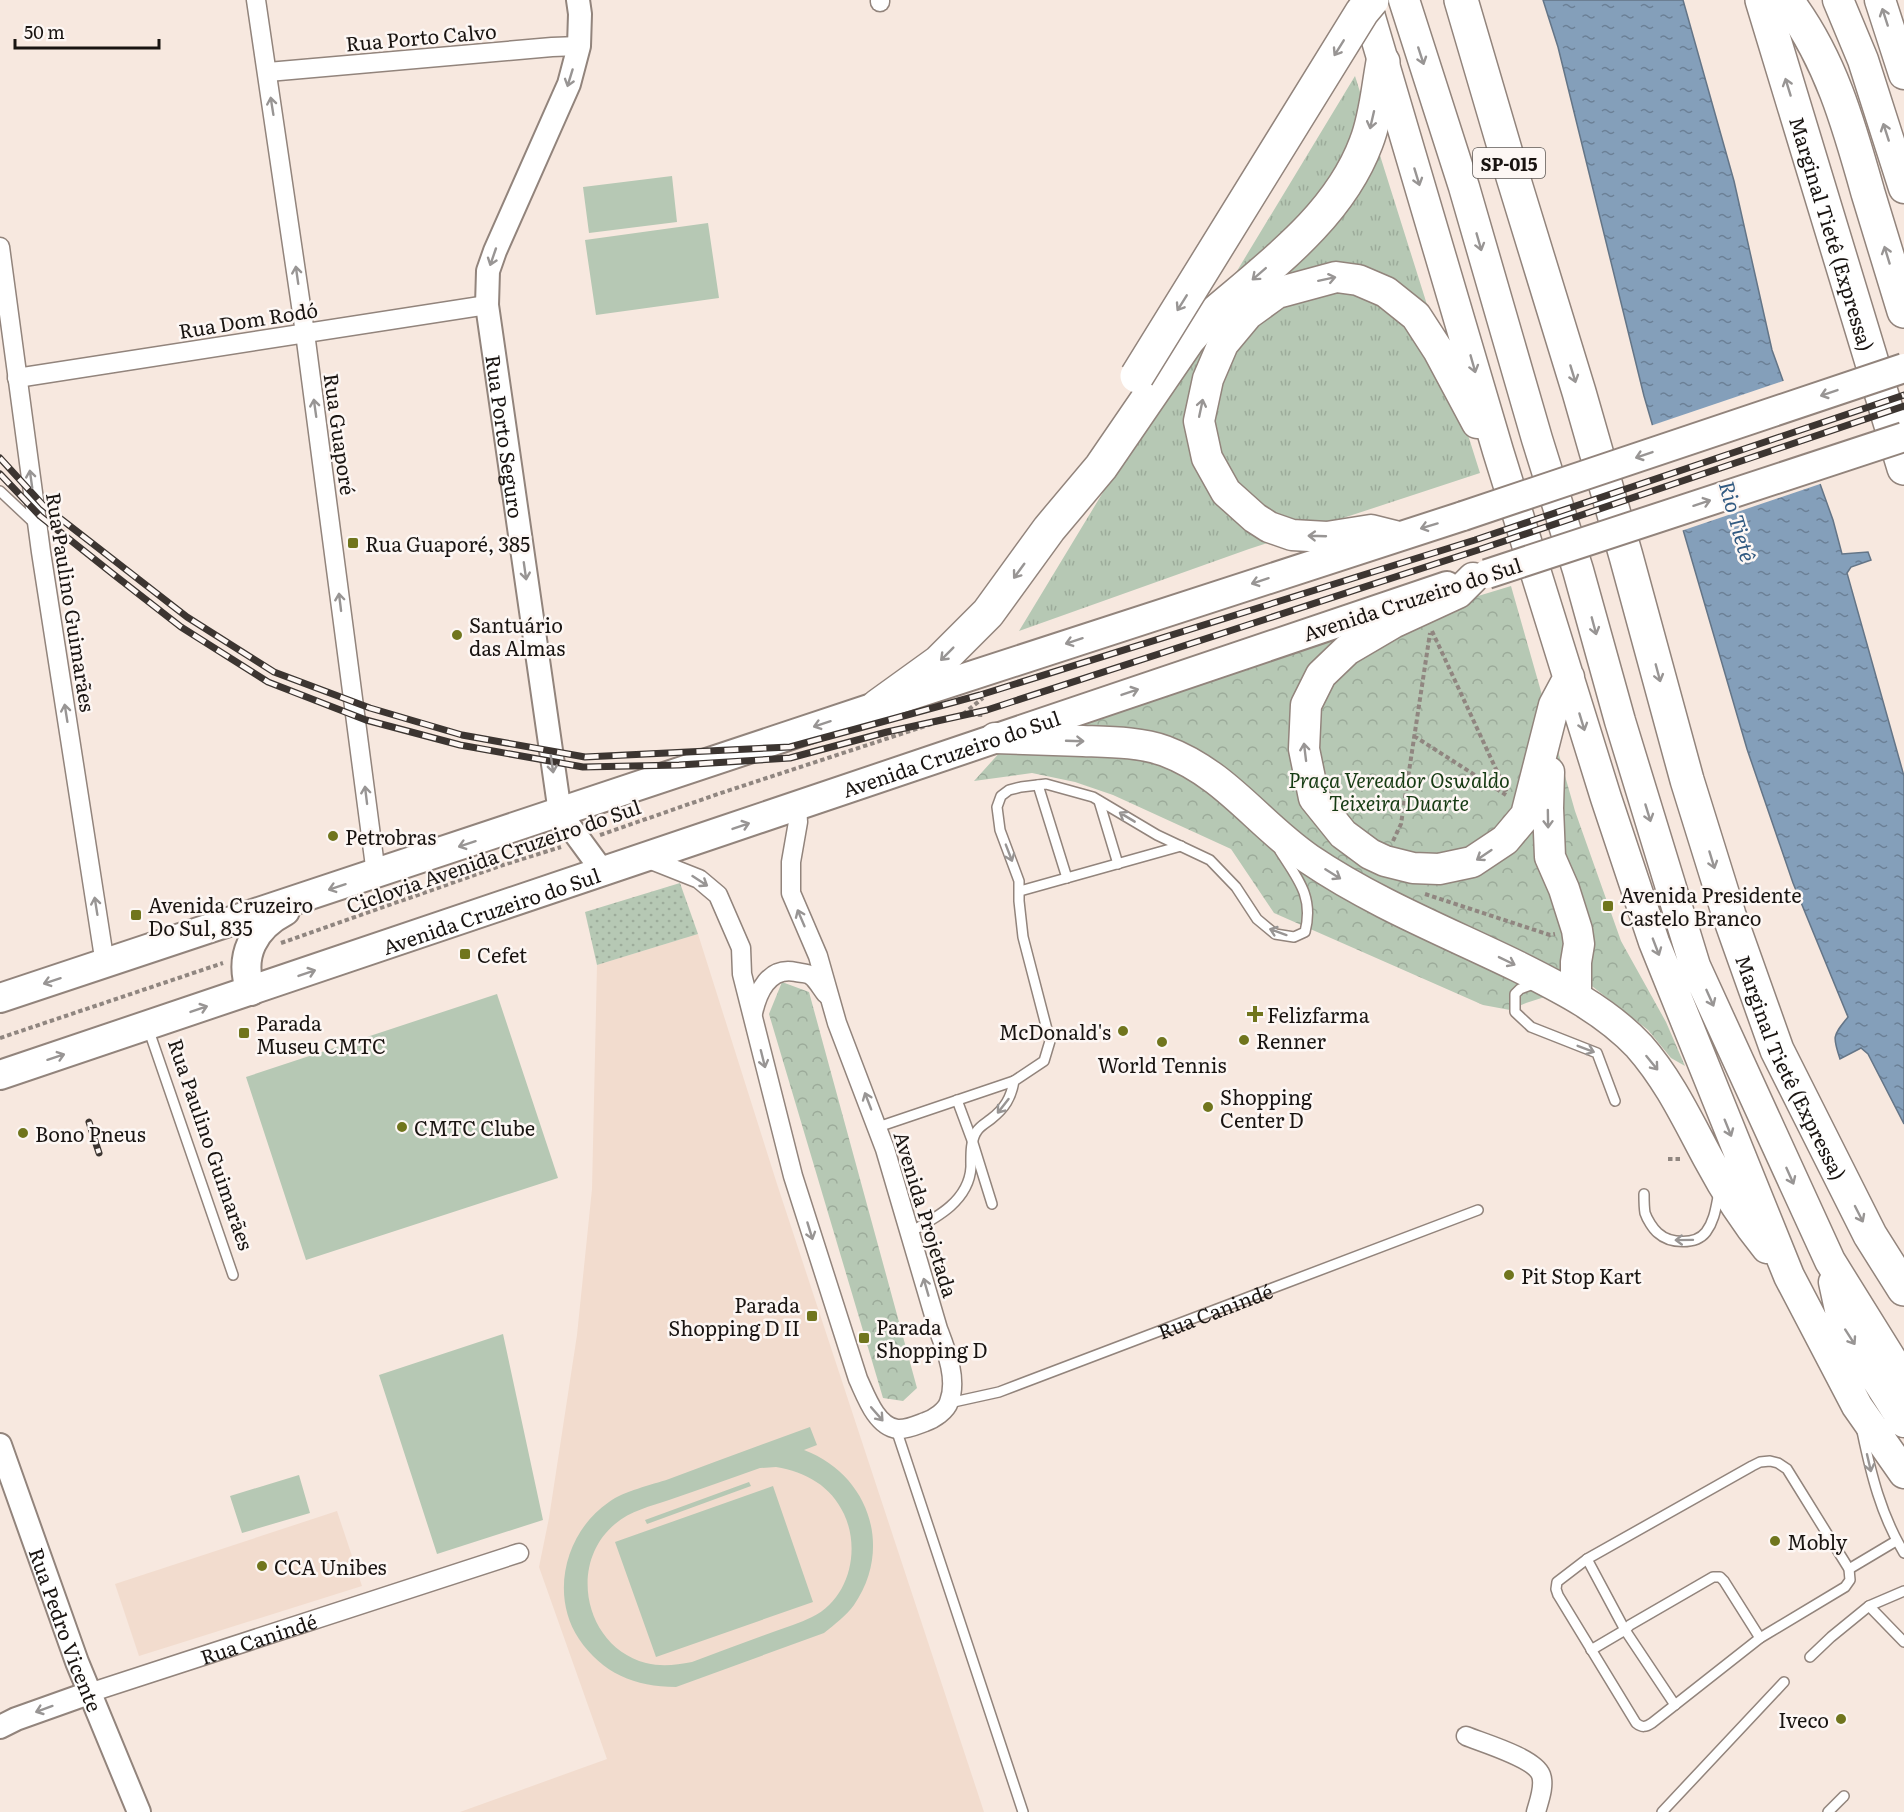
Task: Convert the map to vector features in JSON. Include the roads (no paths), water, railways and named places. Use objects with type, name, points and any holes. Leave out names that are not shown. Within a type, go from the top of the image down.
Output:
[{"type":"highway","points":[[1365,0],[1498,451],[1654,942],[1790,1276],[1857,1406],[1904,1473]]},
{"type":"highway","points":[[1049,529],[1137,376],[1349,32],[1372,0]]},
{"type":"highway","points":[[1404,0],[1464,187],[1695,966],[1830,1261],[1904,1380]]},
{"type":"highway","points":[[1439,0],[1528,276],[1542,305],[1558,325]]},
{"type":"highway","name":"SP-015","points":[[1461,0],[1558,325]]},
{"type":"highway","name":"Marginal Tietê (Expressa)","points":[[1762,0],[1904,468]]},
{"type":"highway","points":[[1786,0],[1797,14],[1823,59],[1845,111],[1904,311]]},
{"type":"highway","points":[[1838,0],[1863,60],[1904,188]]},
{"type":"highway","points":[[1880,0],[1904,74]]},
{"type":"highway","points":[[878,706],[939,662],[988,613],[1049,529],[1101,467],[1162,376],[1201,325],[1295,243],[1341,190],[1353,172],[1367,142],[1383,62]]},
{"type":"highway","points":[[1395,536],[1371,530],[1327,537],[1292,535],[1269,527],[1255,518],[1226,492],[1207,458],[1198,420],[1208,379],[1223,344],[1248,314],[1277,292],[1336,277],[1358,280],[1386,292],[1416,316],[1438,350],[1486,441],[1498,451]]},
{"type":"highway","name":"Marginal Tietê (Expressa)","points":[[1558,325],[1626,556],[1687,780],[1729,915],[1777,1050],[1870,1235],[1904,1289]]},
{"type":"highway","points":[[1480,576],[1458,592],[1394,623],[1347,650],[1321,675],[1306,705],[1304,749],[1314,798],[1342,834],[1370,854],[1385,861],[1413,868],[1439,869],[1472,862],[1505,840],[1526,815],[1554,705],[1569,677]]},
{"type":"highway","points":[[995,738],[1140,745],[1184,759],[1232,791],[1308,859],[1366,894],[1576,996],[1638,1045],[1668,1083],[1745,1220],[1790,1276]]},
{"type":"highway","points":[[1545,740],[1550,759],[1548,808],[1550,857],[1564,889],[1579,944],[1576,962],[1576,996]]},
{"type":"highway","points":[[1830,1261],[1844,1328],[1904,1422]]},
{"type":"main road","points":[[0,998],[878,706],[1395,536],[1463,516],[1904,368]]},
{"type":"main road","name":"Avenida Cruzeiro do Sul","points":[[0,1075],[604,873],[995,738],[1904,437]]},
{"type":"main road","points":[[251,992],[247,970],[248,955],[253,940],[261,927],[298,900]]},
{"type":"street","name":"Rua Guaporé","points":[[256,0],[305,333],[376,874]]},
{"type":"street","name":"Rua Porto Seguro","points":[[578,0],[579,46],[569,84],[495,251],[488,271],[487,305],[560,813],[604,873]]},
{"type":"street","name":"Rua Porto Calvo","points":[[268,72],[552,46],[579,46]]},
{"type":"street","name":"Rua Paulino Guimarães","points":[[0,247],[37,526],[105,964]]},
{"type":"street","name":"Rua Dom Rodó","points":[[17,378],[487,305]]},
{"type":"street","name":"Avenida Projetada","points":[[797,806],[798,822],[791,862],[791,893],[818,956],[829,997],[878,1127],[948,1355],[952,1384],[949,1403]]},
{"type":"street","points":[[646,858],[699,879],[718,895],[741,948],[742,974],[793,1176],[846,1347],[870,1406],[882,1420],[897,1429],[913,1427],[930,1420],[949,1403]]},
{"type":"street","points":[[752,1016],[763,985],[774,973],[789,970],[810,975],[829,997]]},
{"type":"street","name":"Rua Pedro Vicente","points":[[0,1445],[89,1692],[139,1812]]},
{"type":"street","name":"Rua Canindé","points":[[0,1727],[89,1692],[519,1552]]},
{"type":"street","points":[[1466,1736],[1525,1760],[1541,1773],[1541,1795],[1536,1812]]},
{"type":"lane","points":[[0,491],[37,526]]},
{"type":"lane","points":[[878,1127],[1014,1081],[1044,1061],[1050,1041],[1023,937],[1016,869],[1000,830],[997,807],[1001,796],[1009,790],[1047,784],[1099,801],[1157,835],[1210,860],[1236,887],[1257,920],[1275,934],[1294,937],[1305,932],[1309,916],[1308,904],[1301,883],[1256,814]]},
{"type":"lane","points":[[1038,785],[1066,878]]},
{"type":"lane","points":[[1099,801],[1118,864]]},
{"type":"lane","points":[[1020,891],[1181,846]]},
{"type":"lane","points":[[1545,980],[1515,994],[1515,1012],[1531,1027],[1597,1053],[1616,1101]]},
{"type":"lane","name":"Rua Paulino Guimarães","points":[[147,1027],[233,1275]]},
{"type":"lane","points":[[910,1232],[938,1216],[956,1202],[970,1177],[974,1136],[978,1128],[1001,1111],[1011,1096],[1014,1081]]},
{"type":"lane","points":[[957,1100],[992,1204]]},
{"type":"lane","points":[[1644,1194],[1645,1212],[1658,1233],[1674,1240],[1691,1241],[1705,1234],[1714,1219],[1721,1180]]},
{"type":"lane","name":"Rua Canindé","points":[[949,1403],[999,1392],[1478,1210]]},
{"type":"lane","points":[[1857,1406],[1875,1487],[1884,1514],[1904,1553]]},
{"type":"lane","points":[[897,1429],[1023,1812]]},
{"type":"lane","points":[[1770,1461],[1787,1469],[1849,1569],[1850,1580],[1845,1587],[1760,1638],[1646,1727],[1636,1723],[1556,1589],[1557,1582],[1587,1559],[1752,1466],[1770,1461]]},
{"type":"lane","points":[[1849,1569],[1896,1541]]},
{"type":"lane","points":[[1587,1559],[1625,1630],[1675,1705]]},
{"type":"lane","points":[[1591,1650],[1713,1577],[1720,1577],[1724,1581],[1760,1638]]},
{"type":"lane","points":[[1810,1657],[1869,1606],[1904,1592]]},
{"type":"lane","points":[[1869,1606],[1904,1641]]},
{"type":"lane","points":[[1662,1812],[1784,1682]]},
{"type":"lane","points":[[1828,1812],[1844,1796]]},
{"type":"water","name":"Rio Tietê","points":[[1543,0],[1683,0],[1734,181],[1772,350],[1833,520],[1842,554],[1868,552],[1871,560],[1851,567],[1847,573],[1904,776],[1904,1124],[1868,1054],[1861,1048],[1840,1059],[1837,1051],[1835,1036],[1848,1017],[1793,883],[1747,749],[1644,396],[1558,47]]},
{"type":"railway","points":[[0,458],[43,505],[187,617],[274,672],[370,708],[462,735],[585,757],[790,747],[980,695],[1475,540],[1904,395]]},
{"type":"railway","points":[[0,474],[40,516],[181,627],[268,682],[366,720],[460,745],[583,767],[679,765],[790,758],[887,732],[987,710],[1478,550],[1904,406]]},
{"type":"railway","points":[[89,1122],[99,1153]]},
{"type":"place","name":"Rua Guaporé, 385","points":[[353,543]]},
{"type":"place","name":"Santuário das Almas","points":[[457,635]]},
{"type":"place","name":"Petrobras","points":[[333,836]]},
{"type":"place","name":"Avenida Presidente Castelo Branco","points":[[1608,906]]},
{"type":"place","name":"Avenida Cruzeiro Do Sul, 835","points":[[136,915]]},
{"type":"place","name":"Cefet","points":[[465,954]]},
{"type":"place","name":"Felizfarma","points":[[1255,1014]]},
{"type":"place","name":"McDonald's","points":[[1123,1031]]},
{"type":"place","name":"Parada Museu CMTC","points":[[244,1033]]},
{"type":"place","name":"Renner","points":[[1244,1040]]},
{"type":"place","name":"World Tennis","points":[[1162,1042]]},
{"type":"place","name":"Shopping Center D","points":[[1208,1107]]},
{"type":"place","name":"CMTC Clube","points":[[402,1127]]},
{"type":"place","name":"Bono Pneus","points":[[23,1133]]},
{"type":"place","name":"Pit Stop Kart","points":[[1509,1275]]},
{"type":"place","name":"Parada Shopping D II","points":[[812,1316]]},
{"type":"place","name":"Parada Shopping D","points":[[864,1338]]},
{"type":"place","name":"Mobly","points":[[1775,1541]]},
{"type":"place","name":"CCA Unibes","points":[[262,1566]]},
{"type":"place","name":"Iveco","points":[[1841,1719]]},
{"type":"park label","name":"Praça Vereador Oswaldo Teixeira Duarte","points":[[1399,790]]}]
